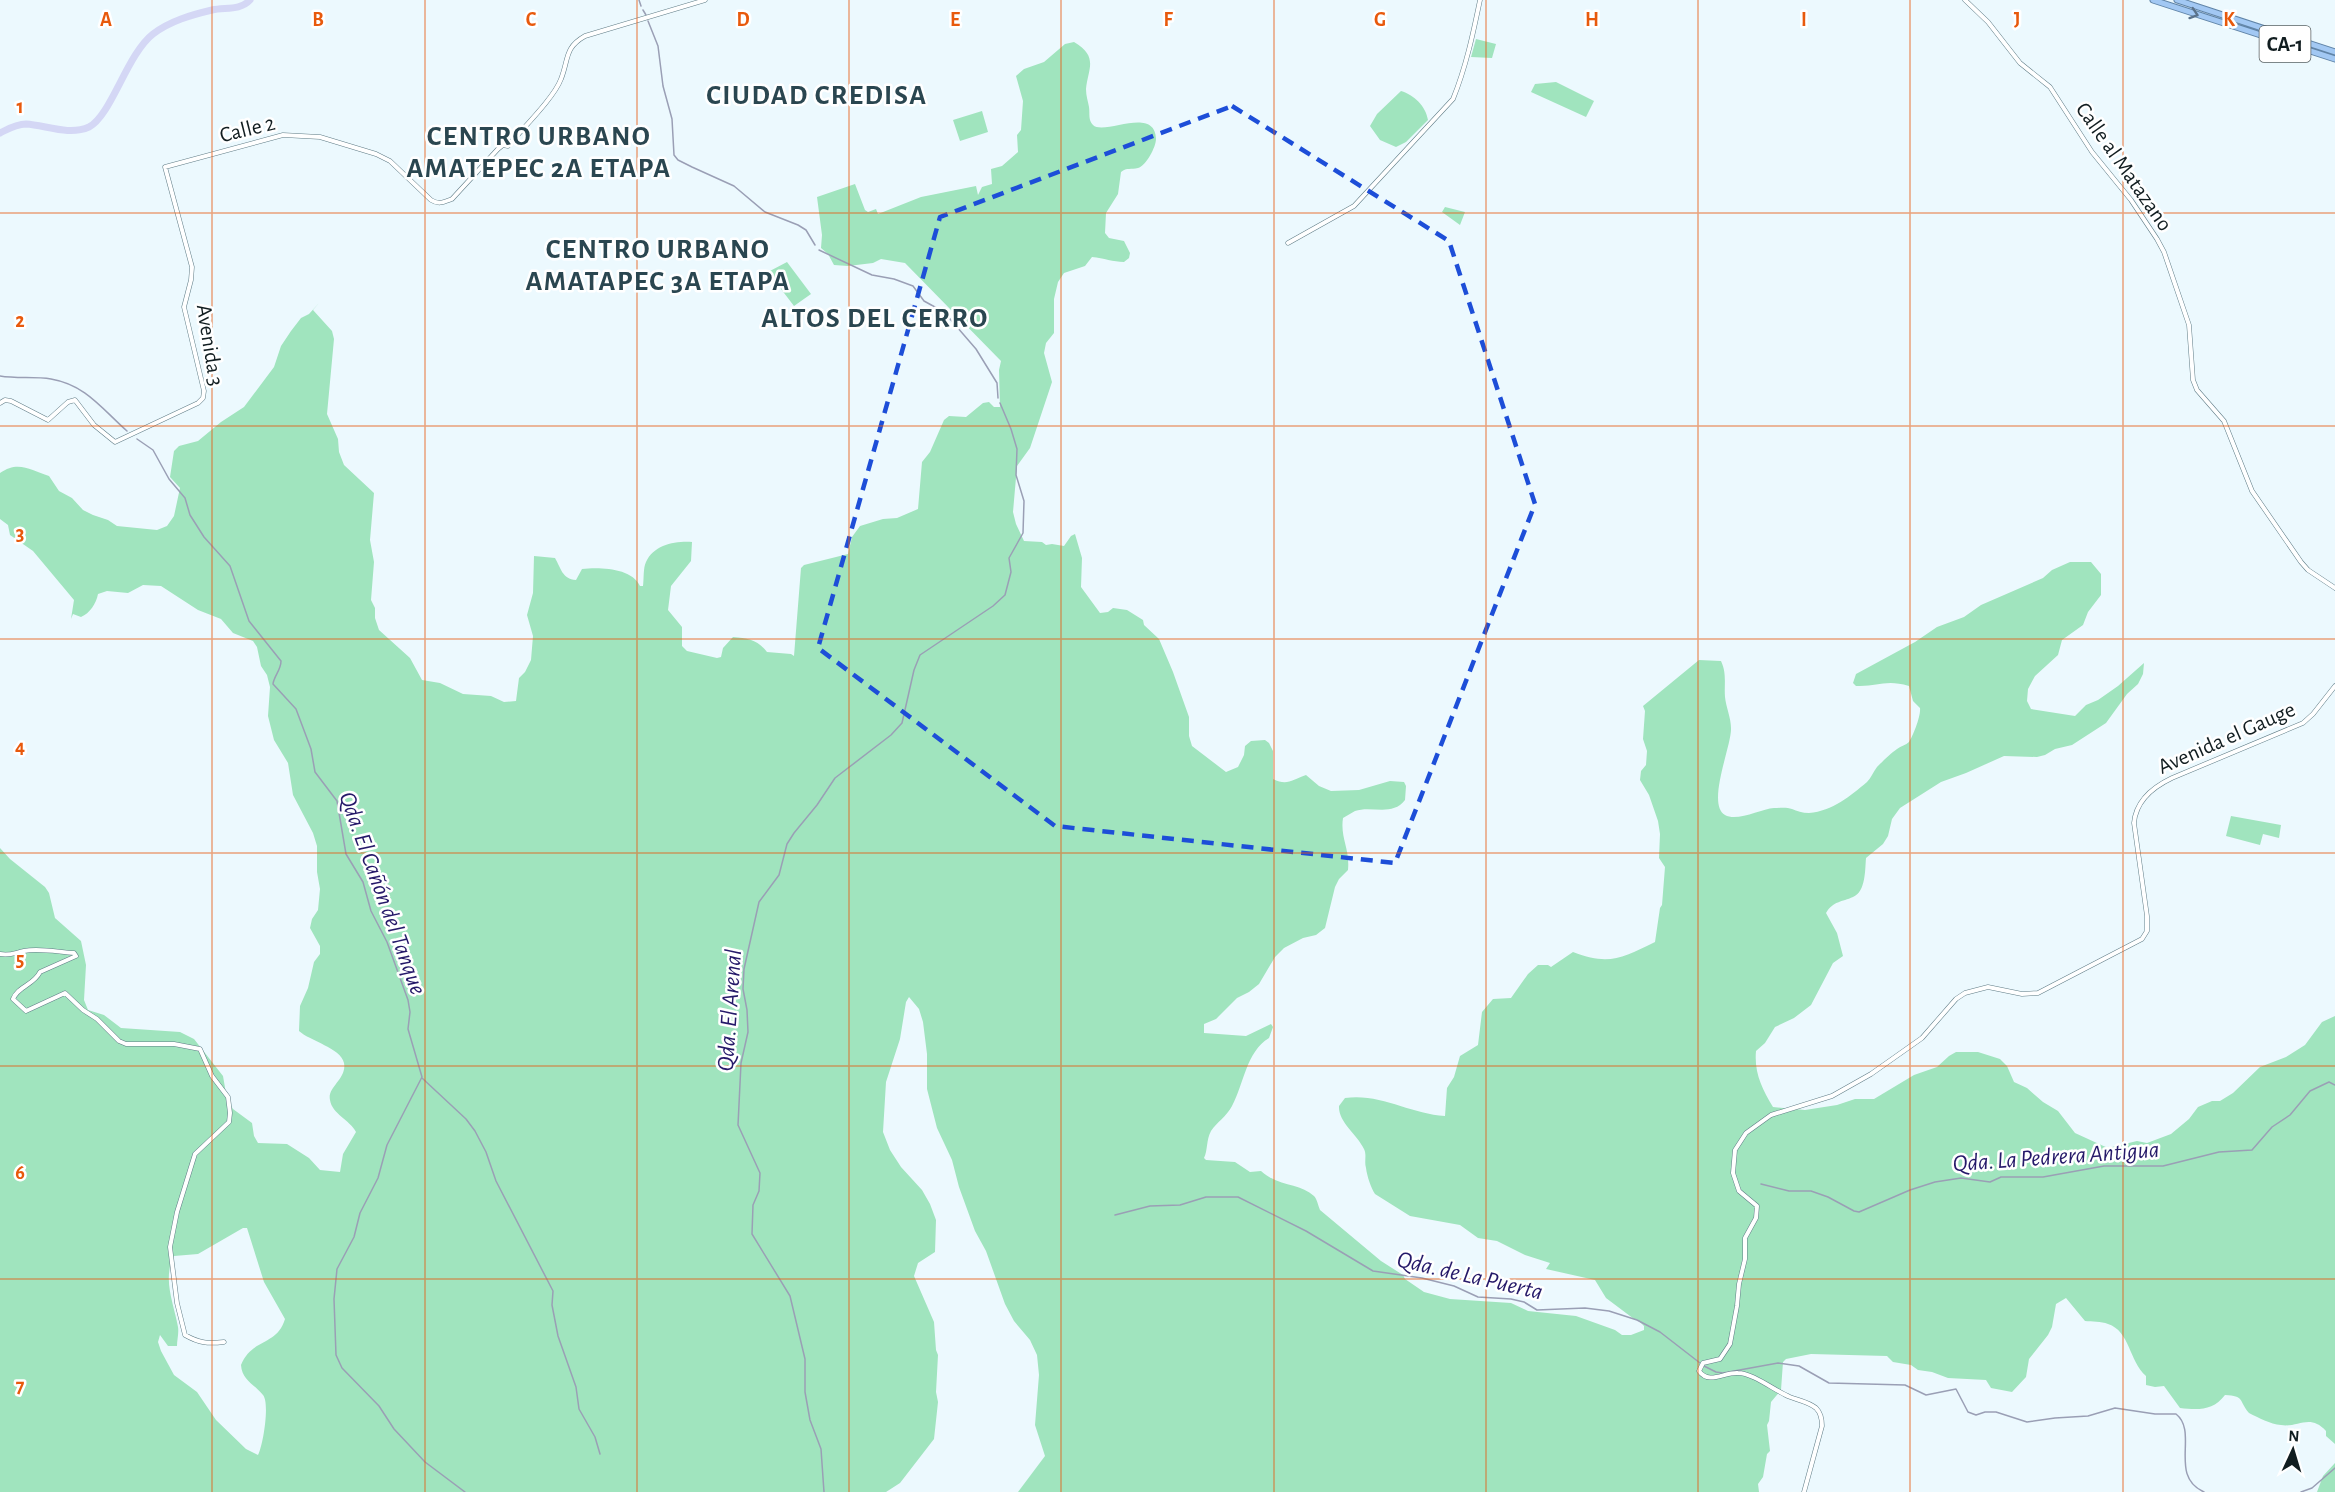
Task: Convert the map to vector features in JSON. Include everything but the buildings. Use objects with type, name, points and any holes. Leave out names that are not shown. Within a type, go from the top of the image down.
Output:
[{"type":"highway","name":"CA-1","points":[[2153,0],[2335,59]]},
{"type":"highway","name":"CA-1","points":[[2176,0],[2335,52]]},
{"type":"highway","points":[[2236,27],[2242,24],[2299,43],[2308,43]]},
{"type":"street","name":"Calle 2","points":[[165,167],[283,135],[320,137],[390,161],[431,200],[440,204],[452,199],[503,145],[508,146],[555,90],[570,48],[575,42],[585,36],[705,0]]},
{"type":"street","points":[[1288,243],[1354,206],[1453,99],[1464,70],[1480,0]]},
{"type":"street","name":"Calle al Matazano","points":[[1965,0],[1988,22],[2020,63],[2050,87],[2092,152],[2151,228],[2164,252],[2189,325],[2193,380],[2197,390],[2224,421],[2252,490],[2301,562],[2307,570],[2335,588]]},
{"type":"street","name":"Avenida 3","points":[[0,404],[5,400],[10,401],[48,420],[68,402],[75,400],[94,425],[116,442],[198,403],[204,394],[184,311],[192,280],[192,267],[165,167]]},
{"type":"street","name":"Avenida el Gauge","points":[[1804,1492],[1822,1426],[1822,1418],[1815,1407],[1778,1392],[1744,1373],[1731,1373],[1711,1378],[1703,1376],[1699,1371],[1703,1363],[1720,1359],[1730,1344],[1745,1260],[1745,1238],[1757,1214],[1757,1206],[1744,1197],[1734,1180],[1732,1165],[1737,1144],[1746,1133],[1771,1115],[1832,1096],[1871,1074],[1922,1038],[1956,999],[1965,993],[1988,987],[2028,994],[2038,993],[2142,939],[2147,931],[2147,916],[2134,823],[2137,809],[2152,788],[2303,723],[2335,686]]},
{"type":"street","points":[[0,954],[12,956],[22,951],[74,952],[76,956],[69,961],[40,972],[37,978],[16,991],[13,999],[26,1011],[65,993],[119,1041],[126,1044],[174,1044],[200,1049],[212,1076],[228,1097],[231,1113],[229,1122],[195,1154],[177,1212],[170,1247],[177,1303],[185,1335],[209,1344],[224,1342]]},
{"type":"highlighted area","points":[[1232,106],[1449,241],[1535,504],[1395,863],[1055,826],[818,648],[940,217]]},
{"type":"green space","points":[[1476,39],[1496,44],[1492,58],[1471,57]]},
{"type":"green space","points":[[1074,42],[1082,47],[1089,58],[1090,69],[1086,92],[1091,123],[1099,127],[1128,123],[1147,124],[1153,129],[1156,142],[1141,167],[1121,172],[1118,194],[1106,213],[1105,233],[1109,238],[1124,241],[1130,253],[1129,258],[1124,262],[1092,257],[1085,266],[1064,273],[1058,282],[1054,299],[1054,333],[1046,343],[1044,353],[1052,382],[1030,448],[1017,466],[1013,512],[1016,524],[1024,541],[1042,542],[1046,545],[1064,546],[1075,534],[1082,558],[1081,587],[1100,613],[1108,612],[1113,608],[1127,610],[1143,620],[1144,625],[1159,639],[1189,717],[1189,736],[1192,746],[1226,772],[1238,767],[1244,755],[1245,746],[1251,741],[1265,740],[1273,751],[1273,779],[1278,781],[1290,782],[1306,775],[1319,786],[1331,791],[1359,790],[1390,781],[1404,782],[1406,786],[1405,800],[1400,805],[1388,809],[1355,811],[1343,818],[1348,870],[1335,887],[1325,928],[1316,935],[1303,938],[1284,948],[1275,957],[1259,984],[1237,998],[1216,1019],[1204,1024],[1204,1033],[1246,1036],[1271,1024],[1273,1027],[1269,1038],[1261,1044],[1250,1060],[1230,1110],[1211,1131],[1204,1158],[1235,1162],[1250,1172],[1261,1171],[1274,1180],[1308,1192],[1315,1197],[1320,1210],[1381,1261],[1424,1292],[1450,1299],[1511,1303],[1528,1311],[1576,1316],[1615,1330],[1622,1335],[1631,1335],[1644,1330],[1644,1326],[1638,1320],[1606,1298],[1595,1280],[1546,1269],[1550,1263],[1525,1255],[1497,1241],[1478,1238],[1460,1225],[1410,1216],[1375,1194],[1367,1175],[1364,1149],[1345,1123],[1339,1106],[1345,1098],[1371,1098],[1420,1112],[1445,1116],[1447,1088],[1454,1077],[1460,1056],[1478,1045],[1482,1012],[1493,999],[1511,998],[1528,974],[1538,965],[1551,967],[1573,952],[1596,959],[1615,958],[1655,942],[1662,905],[1665,867],[1659,858],[1658,821],[1649,795],[1640,780],[1641,771],[1646,765],[1647,751],[1643,739],[1645,711],[1643,706],[1699,660],[1721,661],[1725,675],[1725,697],[1731,728],[1719,787],[1720,809],[1730,817],[1774,808],[1788,808],[1806,813],[1818,812],[1841,802],[1867,782],[1884,760],[1909,742],[1918,721],[1920,708],[1913,701],[1909,686],[1887,683],[1856,686],[1853,683],[1856,674],[1915,642],[1937,627],[1964,617],[1981,605],[2043,578],[2052,570],[2070,562],[2091,562],[2101,574],[2101,595],[2088,612],[2083,625],[2062,640],[2058,655],[2035,676],[2028,689],[2027,701],[2031,709],[2075,716],[2086,705],[2098,700],[2118,686],[2144,663],[2143,674],[2138,684],[2127,694],[2106,723],[2072,745],[2037,757],[2004,756],[1941,782],[1900,808],[1892,819],[1888,836],[1883,844],[1866,858],[1864,880],[1860,890],[1853,897],[1835,904],[1826,913],[1837,933],[1843,956],[1833,963],[1811,1005],[1794,1018],[1775,1027],[1765,1043],[1756,1051],[1758,1073],[1762,1087],[1773,1107],[1805,1110],[1837,1105],[1855,1099],[1874,1099],[1914,1075],[1937,1067],[1956,1052],[1978,1052],[2000,1059],[2007,1066],[2014,1082],[2027,1088],[2058,1111],[2075,1133],[2108,1148],[2137,1141],[2147,1143],[2171,1134],[2189,1119],[2198,1107],[2212,1101],[2220,1101],[2233,1093],[2260,1067],[2286,1057],[2305,1045],[2322,1022],[2335,1016],[2335,1444],[2326,1436],[2326,1431],[2315,1423],[2287,1425],[2269,1422],[2249,1413],[2236,1396],[2225,1395],[2210,1407],[2180,1408],[2164,1386],[2146,1385],[2146,1376],[2140,1370],[2121,1333],[2105,1323],[2085,1321],[2066,1298],[2056,1304],[2052,1327],[2048,1335],[2029,1359],[2026,1377],[2012,1392],[1991,1388],[1986,1380],[1948,1378],[1918,1370],[1911,1365],[1893,1362],[1887,1356],[1811,1354],[1786,1359],[1783,1362],[1781,1390],[1771,1402],[1767,1425],[1770,1451],[1767,1454],[1763,1477],[1758,1484],[1759,1492],[1018,1492],[1045,1456],[1035,1425],[1039,1375],[1037,1355],[1030,1340],[1014,1321],[1005,1304],[986,1251],[975,1231],[952,1160],[937,1128],[927,1089],[927,1054],[923,1022],[919,1009],[909,997],[906,1002],[900,1039],[886,1082],[883,1132],[890,1150],[901,1167],[922,1190],[936,1220],[935,1252],[918,1263],[914,1276],[934,1322],[938,1355],[936,1392],[938,1402],[934,1439],[900,1483],[886,1492],[0,1492],[0,848],[45,887],[49,893],[55,918],[81,941],[86,965],[84,1000],[88,1010],[104,1015],[121,1028],[180,1032],[194,1039],[223,1076],[227,1099],[233,1109],[252,1123],[254,1136],[258,1143],[287,1144],[309,1158],[320,1170],[340,1172],[343,1154],[356,1132],[334,1109],[330,1100],[331,1091],[343,1074],[342,1058],[299,1031],[300,1006],[308,988],[314,962],[320,954],[320,946],[310,928],[312,919],[318,910],[320,889],[317,872],[317,846],[313,833],[293,795],[288,763],[274,740],[268,716],[270,687],[267,675],[261,666],[257,647],[253,641],[233,633],[221,619],[198,610],[161,586],[143,585],[128,593],[107,591],[98,594],[94,605],[87,613],[81,617],[73,614],[71,619],[74,600],[33,551],[10,535],[8,525],[0,519],[0,473],[13,467],[19,467],[49,476],[59,491],[72,498],[83,510],[117,526],[157,530],[167,526],[174,516],[180,488],[170,477],[174,451],[179,446],[198,441],[244,407],[274,367],[281,346],[291,331],[301,318],[309,314],[319,303],[313,310],[332,331],[334,339],[327,414],[338,439],[339,452],[344,465],[374,493],[370,540],[374,562],[371,600],[375,608],[375,618],[379,630],[410,658],[422,680],[440,683],[463,694],[491,696],[504,702],[516,701],[519,678],[531,660],[533,636],[527,615],[533,593],[534,556],[555,558],[562,572],[571,579],[576,580],[582,569],[598,568],[623,572],[643,586],[644,567],[650,556],[665,545],[678,542],[692,542],[691,561],[671,586],[668,610],[682,627],[682,646],[687,651],[721,657],[723,648],[733,637],[752,640],[767,652],[794,656],[801,568],[804,565],[848,554],[852,537],[860,526],[883,519],[897,518],[918,509],[922,462],[930,452],[944,420],[949,416],[966,417],[983,403],[989,402],[994,407],[1000,407],[999,370],[1001,361],[905,263],[881,259],[873,263],[834,265],[828,254],[821,248],[822,235],[817,197],[855,184],[865,210],[868,212],[876,209],[878,214],[921,197],[976,186],[978,195],[982,187],[992,184],[991,169],[1002,166],[1018,152],[1017,135],[1021,130],[1023,101],[1016,76],[1024,69],[1044,62],[1065,44]],"holes":[[[243,1228],[247,1228],[264,1282],[285,1319],[276,1334],[251,1350],[241,1365],[246,1378],[265,1400],[265,1425],[258,1455],[246,1449],[216,1420],[197,1392],[174,1375],[158,1342],[160,1335],[168,1346],[177,1346],[178,1327],[169,1283],[174,1256],[198,1254]]]},
{"type":"green space","points":[[1556,82],[1594,101],[1586,117],[1531,92],[1535,84]]},
{"type":"green space","points":[[1401,91],[1419,102],[1428,120],[1406,142],[1396,147],[1380,140],[1370,126],[1377,114]]},
{"type":"green space","points":[[982,111],[988,132],[960,141],[953,120]]},
{"type":"green space","points":[[1445,207],[1465,212],[1460,225],[1442,212]]},
{"type":"green space","points":[[787,262],[811,294],[794,306],[768,272]]},
{"type":"green space","points":[[2231,816],[2281,825],[2279,838],[2263,834],[2260,845],[2226,836]]},
{"type":"green space","points":[[2335,1463],[2335,1492],[2317,1492],[2323,1476]]},
{"type":"waterway","points":[[0,133],[22,124],[65,130],[89,127],[105,111],[135,55],[153,34],[181,19],[212,10],[242,6],[250,0]]},
{"type":"waterway","name":"Qda. El Arenal","points":[[639,0],[641,6]]},
{"type":"waterway","name":"Qda. El Arenal","points":[[643,10],[646,15]]},
{"type":"waterway","name":"Qda. El Arenal","points":[[648,21],[658,46],[663,86],[672,119],[674,155],[678,160],[734,186],[765,212],[806,230],[815,245]]},
{"type":"waterway","name":"Qda. El Arenal","points":[[819,250],[872,275],[894,279],[913,286],[924,301],[944,312],[976,349],[997,383],[998,398]]},
{"type":"waterway","points":[[0,376],[51,379],[63,382],[84,392],[127,431]]},
{"type":"waterway","name":"Qda. El Arenal","points":[[824,1492],[821,1449],[810,1420],[805,1392],[805,1359],[790,1296],[752,1234],[753,1205],[759,1191],[760,1173],[738,1125],[741,1063],[748,1032],[743,989],[744,969],[759,902],[779,875],[787,844],[794,833],[835,778],[891,735],[902,723],[914,670],[920,655],[993,606],[1005,595],[1011,572],[1009,558],[1023,533],[1024,501],[1016,475],[1017,449],[1000,403]]},
{"type":"waterway","name":"Qda. El Cañón del Tanque","points":[[137,439],[153,450],[169,479],[185,498],[190,515],[204,537],[230,566],[249,621],[281,661],[273,684],[296,709],[311,749],[315,772],[337,801],[346,854],[363,882],[371,911],[387,942],[408,1000],[410,1012],[408,1029],[422,1077],[387,1145],[378,1178],[360,1213],[354,1237],[337,1269],[334,1299],[336,1355],[342,1368],[379,1406],[394,1429],[425,1462],[465,1492]]},
{"type":"waterway","points":[[422,1078],[466,1119],[475,1131],[486,1152],[496,1181],[553,1291],[552,1305],[558,1336],[576,1387],[579,1409],[595,1437],[600,1454]]},
{"type":"waterway","name":"Qda. La Pedrera Antigua","points":[[1761,1184],[1789,1191],[1811,1191],[1859,1212],[1910,1190],[1935,1182],[1961,1178],[1990,1182],[2001,1177],[2043,1177],[2104,1166],[2163,1166],[2219,1152],[2252,1150],[2272,1127],[2290,1115],[2310,1091],[2329,1082],[2335,1085]]},
{"type":"waterway","name":"Qda. de La Puerta","points":[[1115,1215],[1150,1206],[1180,1205],[1206,1197],[1238,1197],[1306,1231],[1373,1271],[1422,1278],[1454,1286],[1478,1297],[1524,1302],[1537,1310],[1585,1308],[1609,1311],[1637,1320],[1660,1332],[1700,1363]]},
{"type":"waterway","name":"Qda. de La Puerta","points":[[1704,1366],[1723,1373],[1778,1363],[1799,1366],[1829,1383],[1905,1385],[1926,1395],[1956,1389],[1968,1412],[1976,1415],[1996,1412],[2027,1422],[2088,1416],[2115,1408],[2155,1414],[2176,1414],[2185,1432],[2185,1465],[2188,1476],[2193,1485],[2204,1492]]},
{"type":"waterway","name":"Qda. de La Puerta","points":[[2301,1492],[2312,1488],[2335,1468]]},
{"type":"district","name":"CIUDAD CREDISA","points":[[817,94]]},
{"type":"district","name":"CENTRO URBANO AMATEPEC 2A ETAPA","points":[[539,151]]},
{"type":"district","name":"CENTRO URBANO AMATAPEC 3A ETAPA","points":[[658,264]]},
{"type":"district","name":"ALTOS DEL CERRO","points":[[875,317]]}]
